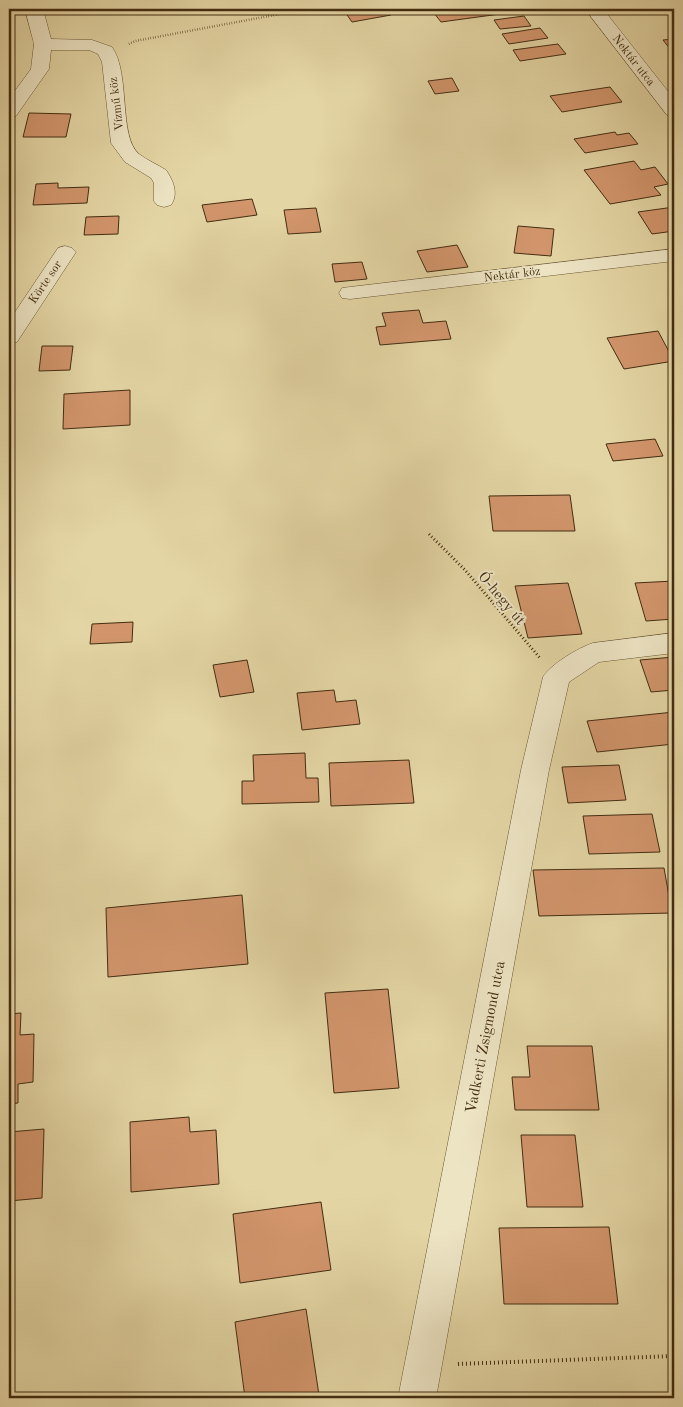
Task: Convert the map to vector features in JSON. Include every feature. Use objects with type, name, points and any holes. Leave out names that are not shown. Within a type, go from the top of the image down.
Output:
[{"type":"street","points":[[9,112],[40,69],[44,44],[34,9]]},
{"type":"street","name":"Nektár utca","points":[[594,9],[674,111]]},
{"type":"street","points":[[44,44],[92,45],[106,51]]},
{"type":"street","name":"Vízmű köz","points":[[106,51],[111,62],[121,144],[132,158],[159,174],[164,183],[164,202]]},
{"type":"street","name":"Körte sor","points":[[9,337],[65,252]]},
{"type":"street","name":"Nektár köz","points":[[350,293],[674,255]]},
{"type":"street","points":[[557,677],[593,653],[674,643]]},
{"type":"street","name":"Vadkerti Zsigmond utca","points":[[417,1398],[535,770],[557,677]]},
{"type":"path","points":[[106,51],[124,47],[135,41],[307,9]]},
{"type":"path","name":"Ó-hegy út","points":[[429,534],[465,570],[518,634],[557,677]]},
{"type":"path","points":[[423,1365],[674,1356]]},
{"type":"building","points":[[386,9],[391,15],[352,22],[345,12]]},
{"type":"building","points":[[462,9],[497,9],[500,14],[441,22],[434,13]]},
{"type":"building","points":[[524,16],[531,26],[500,29],[494,20]]},
{"type":"building","points":[[540,28],[548,38],[509,44],[502,34]]},
{"type":"building","points":[[674,39],[674,54],[663,40]]},
{"type":"building","points":[[558,44],[566,54],[520,61],[513,50]]},
{"type":"building","points":[[452,78],[459,91],[435,94],[428,81]]},
{"type":"building","points":[[610,87],[622,102],[562,112],[550,96]]},
{"type":"building","points":[[29,113],[71,114],[66,137],[23,137]]},
{"type":"building","points":[[615,132],[617,135],[629,133],[638,144],[585,153],[574,139]]},
{"type":"building","points":[[634,161],[641,170],[655,167],[668,184],[654,187],[661,195],[610,204],[584,170]]},
{"type":"building","points":[[58,183],[58,188],[89,187],[87,203],[33,205],[36,184]]},
{"type":"building","points":[[252,199],[257,215],[207,222],[202,205]]},
{"type":"building","points":[[674,207],[674,231],[652,234],[638,212]]},
{"type":"building","points":[[316,208],[321,232],[288,234],[284,210]]},
{"type":"building","points":[[119,216],[118,234],[84,235],[86,217]]},
{"type":"building","points":[[518,226],[554,229],[551,256],[514,253]]},
{"type":"building","points":[[457,245],[468,267],[427,272],[417,251]]},
{"type":"building","points":[[362,262],[367,279],[335,282],[332,264]]},
{"type":"building","points":[[419,310],[423,323],[446,321],[451,339],[380,345],[376,327],[386,326],[382,313]]},
{"type":"building","points":[[658,331],[674,361],[624,369],[607,338]]},
{"type":"building","points":[[42,346],[73,346],[70,370],[39,371]]},
{"type":"building","points":[[130,390],[130,425],[63,429],[64,394]]},
{"type":"building","points":[[655,439],[663,456],[613,461],[606,444]]},
{"type":"building","points":[[570,495],[575,531],[493,531],[489,496]]},
{"type":"building","points":[[674,581],[674,619],[646,621],[635,583]]},
{"type":"building","points":[[568,583],[582,634],[528,638],[515,586]]},
{"type":"building","points":[[133,622],[132,642],[90,644],[92,624]]},
{"type":"building","points":[[674,657],[674,690],[651,692],[640,660]]},
{"type":"building","points":[[247,660],[254,692],[220,697],[213,665]]},
{"type":"building","points":[[334,690],[336,702],[356,700],[360,724],[302,730],[297,693]]},
{"type":"building","points":[[674,712],[674,744],[597,752],[587,721]]},
{"type":"building","points":[[305,753],[306,778],[318,778],[319,802],[242,804],[242,781],[254,781],[253,755]]},
{"type":"building","points":[[409,760],[414,803],[331,806],[329,763]]},
{"type":"building","points":[[619,765],[626,800],[568,803],[562,767]]},
{"type":"building","points":[[652,814],[660,852],[589,854],[583,816]]},
{"type":"building","points":[[664,868],[672,913],[539,916],[533,870]]},
{"type":"building","points":[[242,895],[248,964],[108,977],[106,908]]},
{"type":"building","points":[[388,989],[399,1088],[334,1093],[325,993]]},
{"type":"building","points":[[21,1013],[20,1035],[34,1034],[33,1082],[18,1084],[18,1103],[9,1104],[9,1014]]},
{"type":"building","points":[[527,1046],[592,1046],[599,1110],[515,1110],[512,1077],[530,1077]]},
{"type":"building","points":[[189,1117],[190,1132],[216,1130],[219,1184],[131,1192],[130,1122]]},
{"type":"building","points":[[44,1129],[42,1198],[9,1201],[9,1132]]},
{"type":"building","points":[[521,1135],[575,1135],[583,1207],[527,1207]]},
{"type":"building","points":[[321,1202],[331,1270],[240,1283],[233,1214]]},
{"type":"building","points":[[609,1227],[618,1304],[504,1304],[499,1228]]},
{"type":"building","points":[[306,1309],[319,1395],[299,1398],[245,1398],[235,1322]]}]
